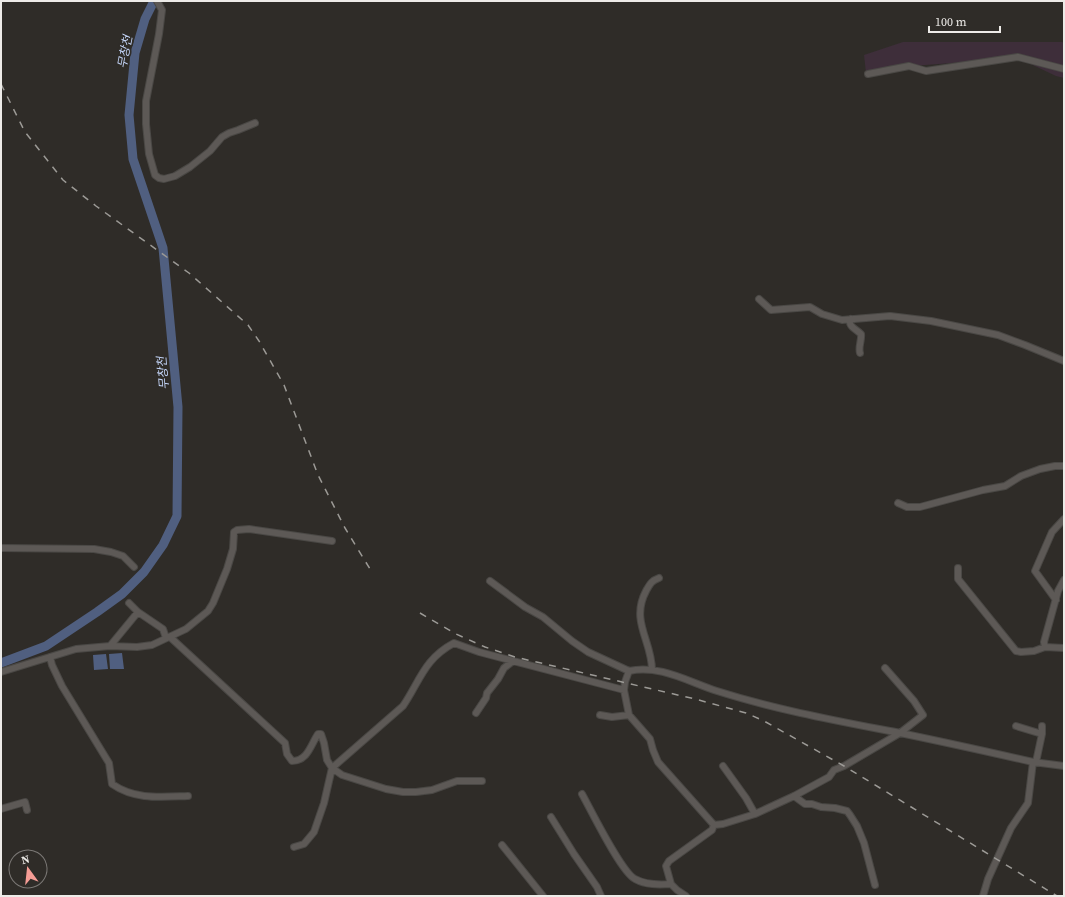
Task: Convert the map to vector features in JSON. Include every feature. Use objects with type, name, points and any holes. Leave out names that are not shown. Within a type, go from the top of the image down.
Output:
[{"type":"street","points":[[157,1],[162,10],[159,34],[146,101],[146,124],[149,154],[155,175],[159,178],[175,176],[210,151],[222,137],[255,123]]},
{"type":"street","points":[[868,74],[909,66],[926,72],[1018,57],[1064,69]]},
{"type":"street","points":[[759,299],[771,310],[810,308],[822,314],[842,320],[890,316],[998,335],[1025,344],[1064,361]]},
{"type":"street","points":[[851,319],[849,322],[850,325],[861,334],[862,338],[859,350],[860,353]]},
{"type":"street","points":[[898,503],[907,507],[920,507],[983,490],[1005,486],[1021,476],[1040,469],[1064,466]]},
{"type":"street","points":[[1056,600],[1035,572],[1052,532],[1064,519]]},
{"type":"street","points":[[1,672],[76,649],[110,646],[137,647],[152,645],[186,629],[208,610],[213,602],[227,569],[233,549],[234,532],[237,530],[249,529],[332,541]]},
{"type":"street","points":[[1,548],[94,549],[123,556],[134,567]]},
{"type":"street","points":[[958,568],[958,579],[1016,651],[1034,652],[1045,647],[1064,648]]},
{"type":"street","points":[[652,670],[652,660],[640,623],[640,614],[644,594],[651,581],[658,578]]},
{"type":"street","points":[[490,580],[526,607],[543,617],[588,652],[629,671],[638,669],[652,670],[675,675],[773,708],[900,733],[1034,762],[1064,766]]},
{"type":"street","points":[[1045,647],[1044,642],[1058,591],[1064,580]]},
{"type":"street","points":[[129,603],[138,612],[163,629],[168,638],[285,743],[287,754],[292,761],[296,761],[304,757],[311,748],[316,736],[321,734],[327,760],[332,768],[342,775],[356,780],[403,792],[432,790],[457,781],[482,781]]},
{"type":"street","points":[[110,646],[138,612]]},
{"type":"street","points":[[294,847],[304,844],[314,832],[324,803],[332,768],[403,706],[422,672],[446,647],[454,643],[479,652],[624,690]]},
{"type":"street","points":[[50,658],[62,686],[109,763],[112,784],[121,790],[146,797],[188,796]]},
{"type":"street","points":[[476,713],[504,668],[513,661]]},
{"type":"street","points":[[714,825],[723,824],[755,814],[794,796],[829,777],[834,770],[900,733],[923,716],[914,701],[885,668]]},
{"type":"street","points":[[629,671],[624,682],[629,716],[650,739],[658,762],[714,825]]},
{"type":"street","points":[[600,715],[612,717],[629,716]]},
{"type":"street","points":[[1016,726],[1042,734]]},
{"type":"street","points":[[983,896],[988,879],[1011,828],[1028,803],[1034,762],[1042,734],[1042,726]]},
{"type":"street","points":[[723,766],[746,798],[755,814]]},
{"type":"street","points":[[582,794],[621,865],[633,879],[656,885],[671,884]]},
{"type":"street","points":[[794,796],[805,804],[847,811],[857,826],[864,844],[875,885]]},
{"type":"street","points":[[1,809],[25,802],[27,810]]},
{"type":"street","points":[[551,817],[597,887],[601,896]]},
{"type":"street","points":[[686,896],[671,884],[666,866],[669,860],[712,830],[714,825]]},
{"type":"street","points":[[502,845],[543,896]]},
{"type":"shaded area","points":[[903,42],[1062,42],[1064,43],[1064,78],[1056,76],[1018,58],[912,66],[866,73],[864,55]]},
{"type":"water","points":[[122,653],[124,669],[110,669],[109,654]]},
{"type":"water","points":[[106,654],[108,669],[94,670],[93,655]]},
{"type":"waterway","name":"무창천","points":[[1,663],[46,646],[122,594],[144,572],[163,545],[177,516],[178,407],[163,248],[133,159],[129,115],[135,53],[145,19],[154,1]]},
{"type":"railway","points":[[1,84],[25,132],[63,180],[96,206],[189,273],[248,325],[259,341],[284,385],[318,475],[345,528],[370,569]]},
{"type":"railway","points":[[420,613],[456,634],[485,647],[515,657],[695,699],[746,713],[764,721],[844,766],[1057,896]]}]
